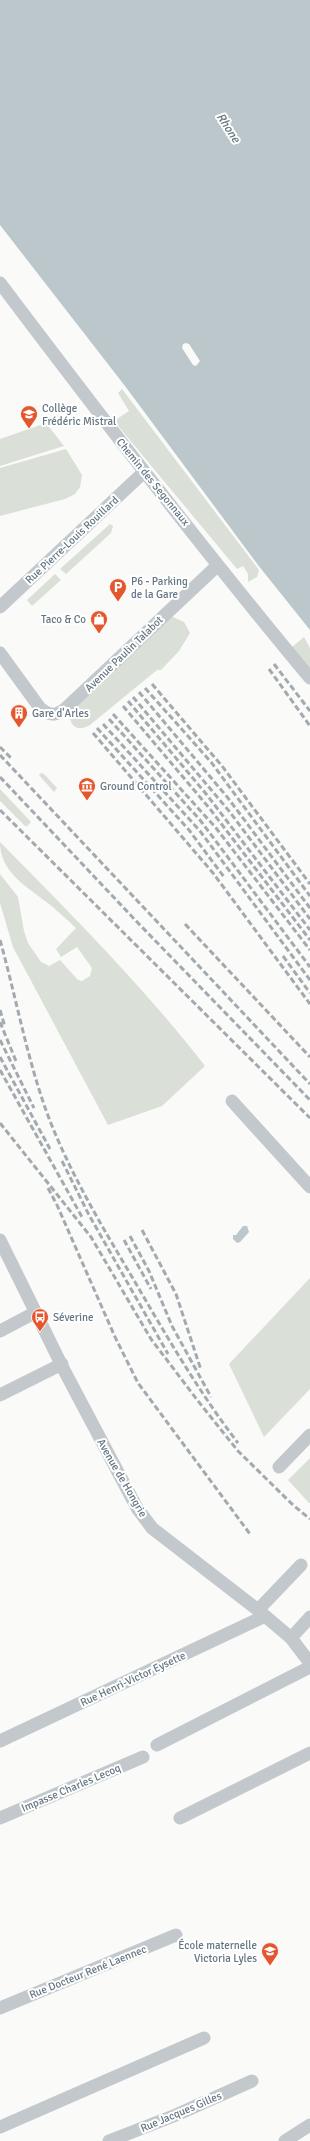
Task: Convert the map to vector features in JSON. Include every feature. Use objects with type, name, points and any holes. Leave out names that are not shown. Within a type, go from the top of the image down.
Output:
[{"type":"street","name":"Chemin des Segonnaux","points":[[0,283],[144,472],[310,678]]},
{"type":"street","name":"Rue Pierre-Louis Rouillard","points":[[0,607],[144,472]]},
{"type":"street","name":"Avenue Paulin Talabot","points":[[0,654],[40,708],[48,714],[55,715],[69,705],[218,565]]},
{"type":"street","points":[[232,1101],[310,1187]]},
{"type":"street","name":"Avenue de Hongrie","points":[[0,1240],[62,1364],[137,1508],[152,1528],[291,1638],[310,1663]]},
{"type":"street","points":[[0,1331],[36,1312]]},
{"type":"street","points":[[0,1395],[62,1364]]},
{"type":"street","points":[[279,1467],[310,1435]]},
{"type":"street","points":[[261,1613],[301,1565]]},
{"type":"street","name":"Rue Henri-Victor Eysette","points":[[0,1741],[261,1613]]},
{"type":"street","points":[[291,1638],[310,1617]]},
{"type":"street","points":[[156,1745],[310,1667]]},
{"type":"street","points":[[180,1818],[310,1753]]},
{"type":"street","name":"Impasse Charles Lecoq","points":[[0,1818],[143,1757]]},
{"type":"street","name":"Rue Docteur René Laennec","points":[[0,2008],[176,1935]]},
{"type":"street","points":[[0,2127],[204,2038]]},
{"type":"street","name":"Rue Jacques Gilles","points":[[109,2141],[176,2115],[252,2081]]},
{"type":"street","points":[[286,2141],[310,2125]]},
{"type":"shaded area","points":[[122,389],[259,570],[257,577],[248,582],[248,574],[243,566],[237,569],[114,421],[129,411],[118,393]]},
{"type":"shaded area","points":[[46,423],[64,446],[0,466],[0,439]]},
{"type":"shaded area","points":[[66,449],[82,475],[80,487],[75,494],[65,499],[0,516],[0,468]]},
{"type":"shaded area","points":[[110,524],[113,526],[111,533],[66,574],[60,569]]},
{"type":"shaded area","points":[[55,574],[61,580],[32,606],[27,600]]},
{"type":"shaded area","points":[[171,616],[184,622],[190,633],[179,651],[161,670],[157,670],[90,725],[82,728],[75,727],[71,722],[69,713]]},
{"type":"shaded area","points":[[304,637],[310,648],[310,669],[292,647]]},
{"type":"shaded area","points":[[41,773],[44,774],[57,788],[54,792],[39,775]]},
{"type":"shaded area","points":[[0,789],[31,822],[26,827],[0,801]]},
{"type":"shaded area","points":[[0,842],[80,923],[132,979],[205,1066],[162,1106],[108,1125],[13,947],[0,903],[0,874],[18,897],[24,931],[28,943],[41,962],[49,966],[60,960],[78,980],[82,981],[90,976],[92,968],[77,947],[61,957],[56,949],[76,928],[15,876],[4,861]]},
{"type":"shaded area","points":[[310,1278],[310,1389],[264,1437],[229,1364]]},
{"type":"shaded area","points":[[310,1458],[310,1503],[309,1503],[288,1480]]},
{"type":"water","name":"Rhone","points":[[0,0],[310,0],[310,630],[258,565],[125,386],[0,225]],"holes":[[[183,344],[189,344],[200,361],[196,366],[193,365],[182,348]]]},
{"type":"water","points":[[243,1226],[247,1226],[249,1232],[240,1242],[237,1243],[233,1239],[233,1235],[236,1235]]},
{"type":"railway","points":[[274,664],[310,711]]},
{"type":"railway","points":[[269,669],[310,726]]},
{"type":"railway","points":[[152,684],[222,766],[310,884]]},
{"type":"railway","points":[[145,688],[211,762],[310,896]]},
{"type":"railway","points":[[139,692],[228,798],[310,908]]},
{"type":"railway","points":[[133,697],[229,811],[310,919]]},
{"type":"railway","points":[[128,701],[207,795],[310,930]]},
{"type":"railway","points":[[123,706],[210,809],[310,940]]},
{"type":"railway","points":[[113,714],[216,828],[310,950]]},
{"type":"railway","points":[[109,719],[200,820],[310,967]]},
{"type":"railway","points":[[103,724],[200,831],[310,980]]},
{"type":"railway","points":[[97,728],[189,830],[224,877]]},
{"type":"railway","points":[[93,733],[213,873],[310,1004]]},
{"type":"railway","points":[[0,747],[11,758]]},
{"type":"railway","points":[[0,755],[310,1084]]},
{"type":"railway","points":[[0,777],[139,924],[310,1100]]},
{"type":"railway","points":[[0,810],[310,1118]]},
{"type":"railway","points":[[185,924],[310,1057]]},
{"type":"railway","points":[[0,940],[40,1092],[47,1113],[66,1157],[99,1220],[171,1344],[210,1404],[238,1443]]},
{"type":"railway","points":[[283,956],[310,993]]},
{"type":"railway","points":[[0,1010],[5,1027]]},
{"type":"railway","points":[[0,1022],[16,1061]]},
{"type":"railway","points":[[0,1040],[34,1108]]},
{"type":"railway","points":[[0,1057],[50,1149]]},
{"type":"railway","points":[[0,1070],[82,1217]]},
{"type":"railway","points":[[0,1123],[91,1237],[151,1339],[198,1401],[238,1451],[293,1505],[310,1519]]},
{"type":"railway","points":[[62,1161],[89,1215],[168,1354]]},
{"type":"railway","points":[[48,1188],[57,1205],[115,1337],[138,1383],[250,1534]]},
{"type":"railway","points":[[142,1230],[176,1294],[201,1370]]},
{"type":"railway","points":[[130,1236],[149,1271],[172,1326],[211,1397]]},
{"type":"railway","points":[[124,1240],[151,1289]]},
{"type":"place","name":"Collège Frédéric Mistral","points":[[29,429]]},
{"type":"place","name":"P6 - Parking de la Gare","points":[[118,602]]},
{"type":"place","name":"Taco & Co","points":[[99,634]]},
{"type":"place","name":"Gare d'Arles","points":[[19,728]]},
{"type":"place","name":"Ground Control","points":[[87,801]]},
{"type":"place","name":"Séverine","points":[[40,1332]]},
{"type":"place","name":"École maternelle Victoria Lyles","points":[[270,1966]]}]
